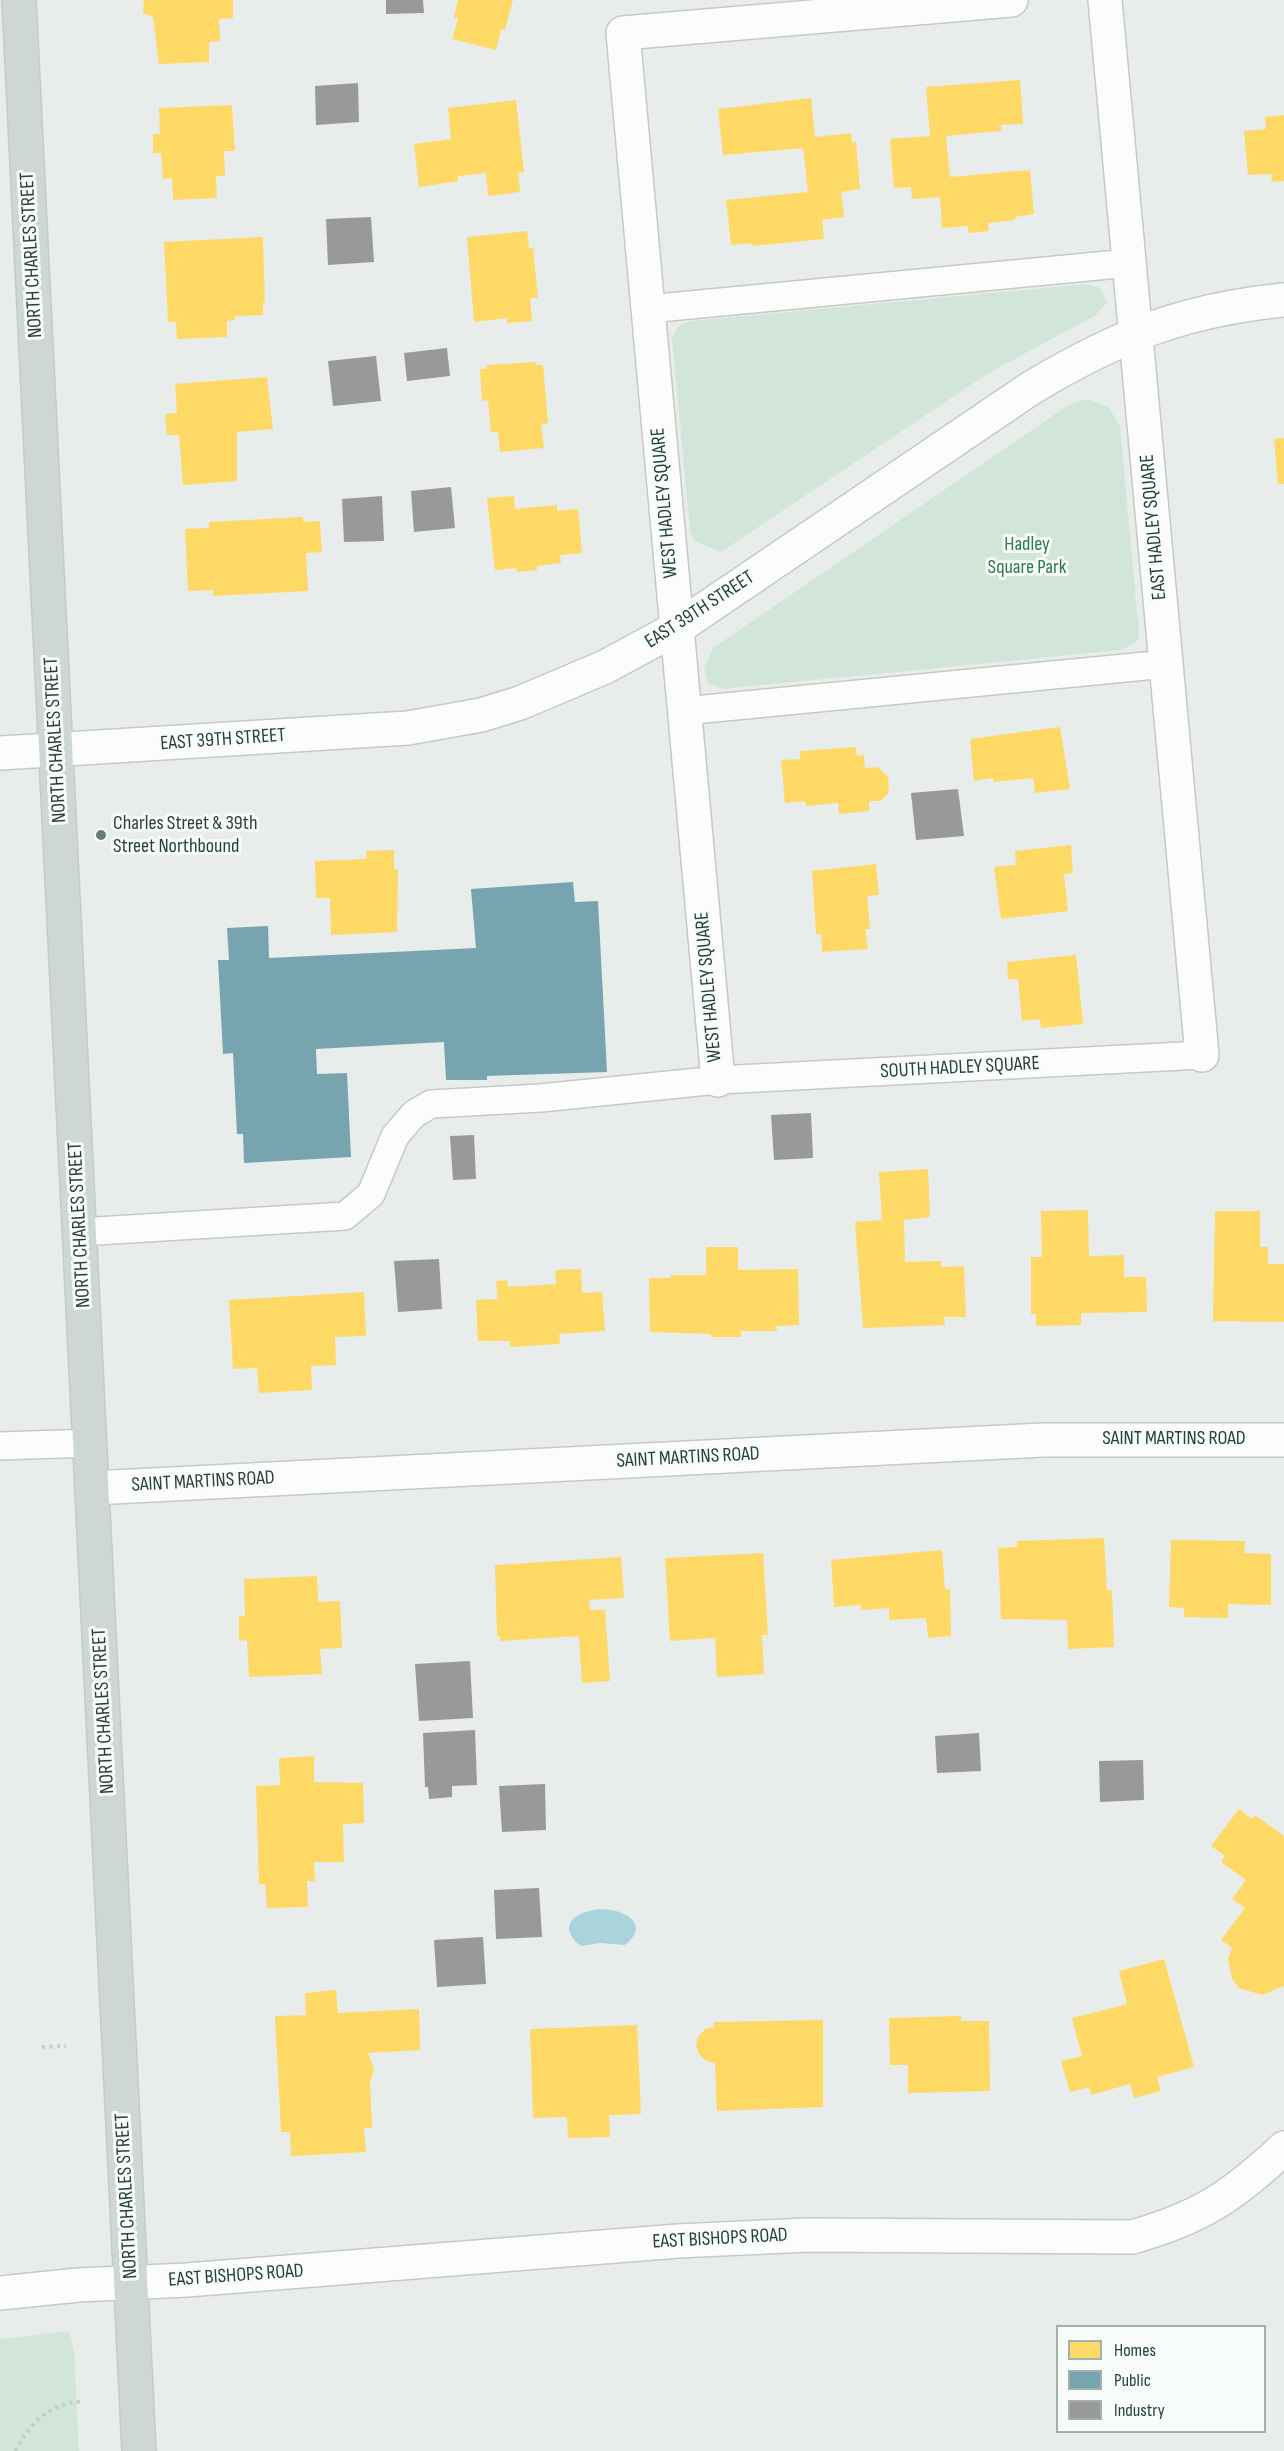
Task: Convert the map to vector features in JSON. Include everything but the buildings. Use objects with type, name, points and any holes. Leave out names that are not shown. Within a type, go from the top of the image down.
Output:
[{"type":"main road","name":"NORTH CHARLES STREET","points":[[19,0],[140,2451]]},
{"type":"street","name":"WEST HADLEY SQUARE","points":[[718,1080],[623,33],[1011,0]]},
{"type":"street","name":"EAST HADLEY SQUARE","points":[[1105,0],[1202,1055]]},
{"type":"street","name":"EAST 39TH STREET","points":[[0,753],[376,731],[481,715],[563,687],[677,628],[1030,388],[1085,355],[1175,319],[1226,308],[1284,300]]},
{"type":"street","name":"SAINT MARTINS ROAD","points":[[93,1488],[1031,1441],[1284,1440]]},
{"type":"street","name":"EAST BISHOPS ROAD","points":[[0,2293],[713,2239],[807,2235],[1132,2237],[1176,2224],[1219,2202],[1255,2176],[1284,2148]]},
{"type":"lane","points":[[648,309],[1130,263]]},
{"type":"lane","points":[[684,711],[1166,664]]},
{"type":"lane","name":"SOUTH HADLEY SQUARE","points":[[80,1232],[345,1216],[371,1194],[395,1136],[414,1114],[431,1104],[541,1098],[718,1080],[1202,1055]]},
{"type":"lane","points":[[0,1446],[90,1443]]},
{"type":"path","points":[[42,2047],[66,2046]]},
{"type":"path","points":[[15,2451],[32,2424],[47,2412],[67,2403],[83,2401]]},
{"type":"green space","points":[[1087,284],[1100,288],[1107,302],[1096,315],[987,374],[721,552],[694,541],[690,530],[672,339],[676,329],[681,325],[691,321]]},
{"type":"green space","name":"Hadley Square Park","points":[[1088,399],[1109,407],[1120,427],[1139,633],[1137,642],[1122,650],[722,689],[708,683],[704,668],[713,648],[1070,404]]},
{"type":"green space","points":[[69,2331],[74,2351],[79,2451],[0,2451],[0,2339]]},
{"type":"water","points":[[603,1909],[620,1912],[632,1920],[636,1925],[636,1931],[632,1938],[625,1945],[600,1943],[581,1946],[573,1938],[570,1925],[578,1915]]},
{"type":"place","name":"Charles Street & 39th Street Northbound","points":[[101,835]]}]
